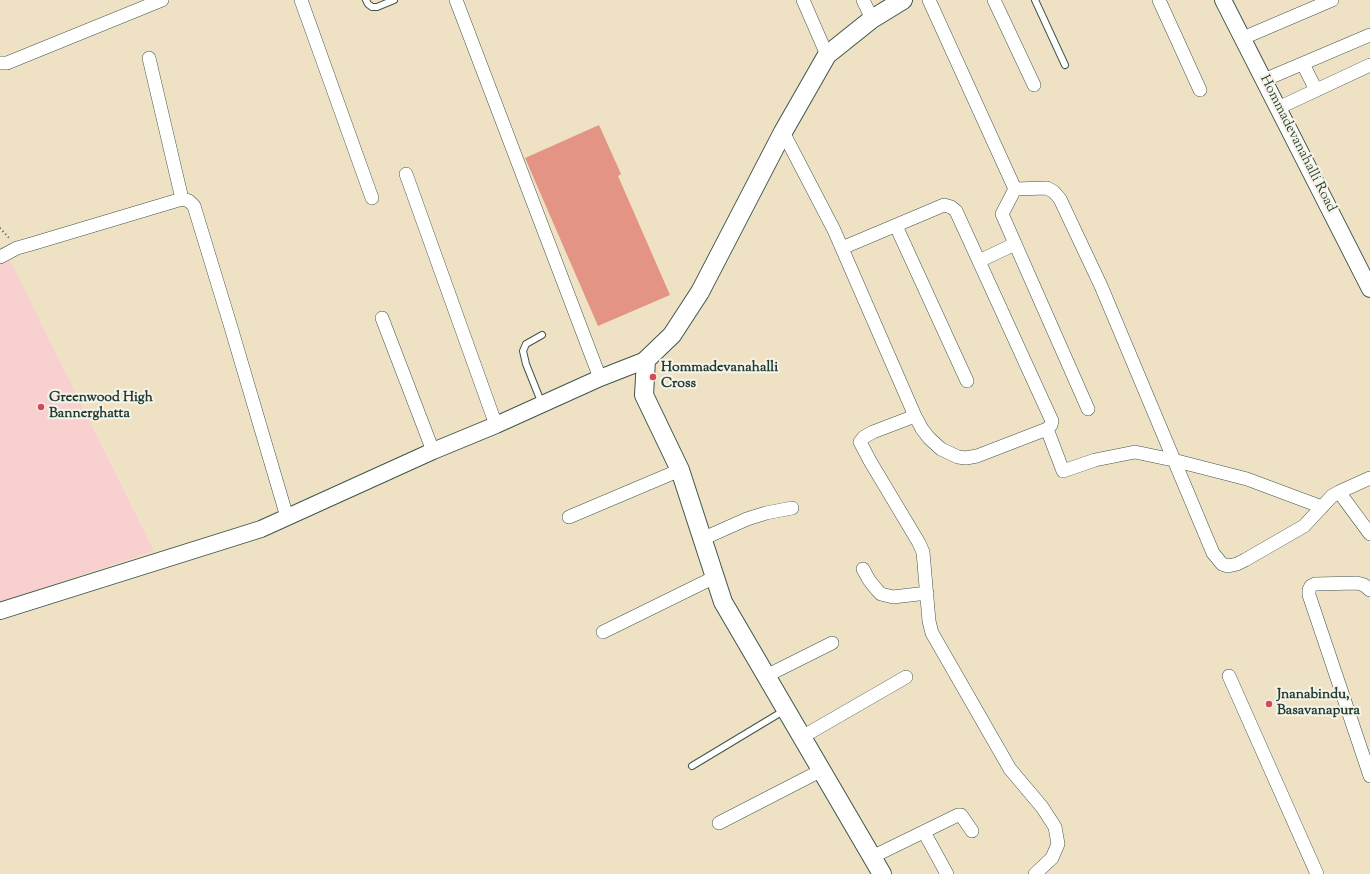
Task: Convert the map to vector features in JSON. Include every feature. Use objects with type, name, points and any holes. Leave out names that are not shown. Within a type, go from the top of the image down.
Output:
[{"type":"main road","points":[[882,874],[723,602],[680,470],[644,395],[646,360],[672,335],[700,292],[783,132],[827,55],[872,19],[903,0]]},
{"type":"street","points":[[2,60],[162,0]]},
{"type":"street","points":[[301,0],[372,198]]},
{"type":"street","points":[[456,0],[600,378]]},
{"type":"street","points":[[803,0],[827,55]]},
{"type":"street","points":[[863,0],[872,19]]},
{"type":"street","points":[[929,0],[1015,189]]},
{"type":"street","points":[[994,0],[1034,85]]},
{"type":"street","points":[[1159,0],[1200,90]]},
{"type":"street","name":"Hommadevanahalli Road","points":[[1223,0],[1370,289]]},
{"type":"street","points":[[1242,38],[1332,0]]},
{"type":"street","points":[[1264,80],[1370,35]]},
{"type":"street","points":[[149,58],[182,199]]},
{"type":"street","points":[[1302,64],[1316,90]]},
{"type":"street","points":[[1278,108],[1370,65]]},
{"type":"street","points":[[783,132],[842,248],[915,416],[922,429],[935,444],[941,449],[958,457],[962,458],[977,456],[1047,429],[1051,426],[1052,421],[956,211],[951,207],[944,205],[842,248]]},
{"type":"street","points":[[406,174],[496,425]]},
{"type":"street","points":[[1015,189],[1047,188],[1054,192],[1060,199],[1101,286],[1213,554],[1222,564],[1228,566],[1237,564],[1304,526],[1339,492],[1370,478]]},
{"type":"street","points":[[1015,189],[1002,214],[1088,409]]},
{"type":"street","points":[[0,258],[18,248],[182,199],[189,201],[194,206],[287,517]]},
{"type":"street","points":[[896,226],[967,381]]},
{"type":"street","points":[[979,261],[1015,244]]},
{"type":"street","points":[[382,318],[433,451]]},
{"type":"street","points":[[0,611],[261,529],[433,451],[496,425],[600,378],[646,360]]},
{"type":"street","points":[[915,416],[873,432],[864,437],[860,442],[919,542],[923,552],[928,621],[932,633],[1010,769],[1042,807],[1055,827],[1058,844],[1052,858],[1035,874]]},
{"type":"street","points":[[1047,429],[1063,471],[1095,460],[1135,452],[1247,479],[1322,507]]},
{"type":"street","points":[[569,517],[680,470]]},
{"type":"street","points":[[1339,492],[1370,534]]},
{"type":"street","points":[[702,539],[747,519],[766,513],[792,508]]},
{"type":"street","points":[[863,569],[876,590],[881,594],[893,597],[926,593]]},
{"type":"street","points":[[603,632],[715,577]]},
{"type":"street","points":[[1370,590],[1364,585],[1357,583],[1315,584],[1311,586],[1309,590],[1309,595],[1370,776]]},
{"type":"street","points":[[766,676],[832,643]]},
{"type":"street","points":[[1229,676],[1317,874]]},
{"type":"street","points":[[802,737],[906,677]]},
{"type":"street","points":[[719,823],[822,770]]},
{"type":"street","points":[[872,857],[958,815],[961,815],[972,830]]},
{"type":"street","points":[[924,832],[947,874]]},
{"type":"lane","points":[[366,0],[372,7],[377,7],[394,0]]},
{"type":"lane","points":[[1035,0],[1065,65]]},
{"type":"lane","points":[[542,335],[526,344],[523,351],[526,364],[542,404]]},
{"type":"lane","points":[[692,766],[786,710]]},
{"type":"shaded area","name":"Greenwood High Bannerghatta","points":[[9,259],[154,551],[0,602],[0,263]]},
{"type":"building","points":[[599,125],[621,174],[618,176],[670,295],[598,326],[525,158]]},
{"type":"place","name":"Hommadevanahalli Cross","points":[[653,377]]},
{"type":"place","name":"Greenwood High Bannerghatta","points":[[41,407]]},
{"type":"place","name":"Jnanabindu, Basavanapura","points":[[1269,704]]}]
